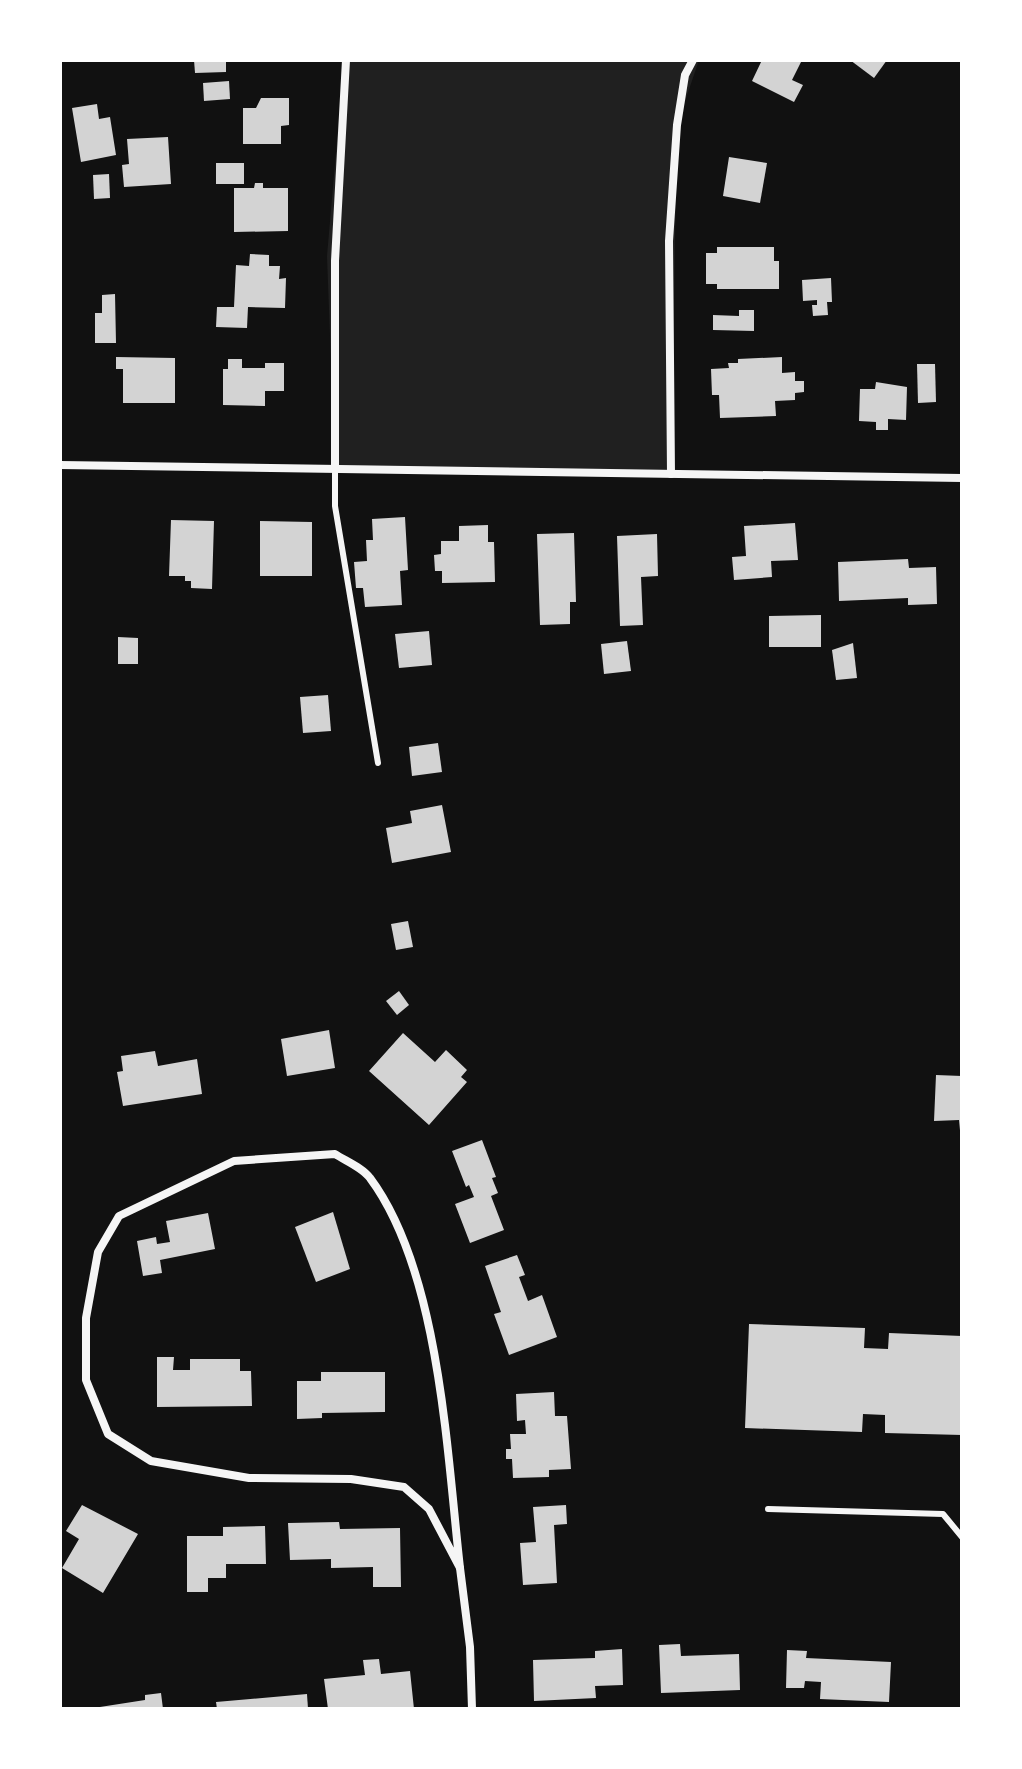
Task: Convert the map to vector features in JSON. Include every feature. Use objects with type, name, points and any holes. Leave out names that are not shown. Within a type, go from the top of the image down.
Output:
[{"type":"street","points":[[335,469],[335,261],[346,60]]},
{"type":"street","points":[[671,474],[671,185],[685,75],[693,60]]},
{"type":"street","points":[[60,465],[962,478]]},
{"type":"street","points":[[460,1568],[429,1509],[404,1487],[351,1479],[249,1478],[151,1461],[108,1434],[86,1380],[86,1318],[98,1252],[119,1216],[234,1161],[335,1154],[368,1176],[400,1229],[429,1329],[460,1568],[470,1647],[472,1709]]},
{"type":"lane","points":[[335,469],[335,506],[378,763]]},
{"type":"lane","points":[[768,1509],[943,1514],[962,1537]]},
{"type":"shaded area","points":[[344,60],[699,60],[677,125],[671,474],[335,469],[327,256]]},
{"type":"building","points":[[194,60],[226,60],[226,72],[195,73]]},
{"type":"building","points":[[762,60],[802,60],[792,80],[803,85],[794,102],[752,81]]},
{"type":"building","points":[[850,60],[887,60],[874,78]]},
{"type":"building","points":[[229,81],[230,99],[204,101],[203,83]]},
{"type":"building","points":[[261,98],[289,98],[289,125],[281,126],[281,144],[243,144],[243,108],[256,108]]},
{"type":"building","points":[[97,104],[99,119],[110,117],[116,155],[81,162],[72,108]]},
{"type":"building","points":[[168,137],[171,184],[124,187],[122,165],[129,164],[127,139]]},
{"type":"building","points":[[729,157],[767,163],[760,203],[723,196]]},
{"type":"building","points":[[216,163],[244,163],[244,184],[216,184]]},
{"type":"building","points":[[109,174],[110,198],[94,199],[93,175]]},
{"type":"building","points":[[255,183],[263,183],[263,188],[288,188],[288,231],[234,232],[234,188],[254,188]]},
{"type":"building","points":[[717,247],[774,247],[774,261],[779,261],[779,289],[717,289],[717,284],[706,284],[706,253],[717,253]]},
{"type":"building","points":[[250,254],[269,255],[269,266],[280,266],[279,279],[286,278],[285,308],[248,307],[247,328],[216,327],[217,307],[234,307],[236,265],[249,266]]},
{"type":"building","points":[[831,278],[832,302],[827,302],[828,315],[813,316],[812,305],[817,305],[817,300],[803,301],[802,280]]},
{"type":"building","points":[[115,294],[116,343],[95,343],[95,313],[102,313],[102,295]]},
{"type":"building","points":[[739,310],[754,310],[754,331],[713,330],[713,315],[739,316]]},
{"type":"building","points":[[116,357],[175,358],[175,403],[123,403],[123,369],[116,369]]},
{"type":"building","points":[[782,357],[782,373],[795,372],[795,381],[804,381],[804,392],[795,393],[795,400],[775,401],[776,416],[720,418],[719,395],[712,395],[711,369],[729,368],[728,363],[738,363],[738,359]]},
{"type":"building","points":[[228,359],[242,359],[242,368],[265,368],[265,363],[284,363],[284,391],[265,391],[265,406],[223,405],[223,369],[228,369]]},
{"type":"building","points":[[917,364],[935,364],[936,402],[918,403]]},
{"type":"building","points":[[876,382],[907,387],[906,420],[888,419],[888,430],[876,430],[876,422],[859,421],[860,389],[875,389]]},
{"type":"building","points":[[405,517],[408,570],[400,571],[402,605],[365,607],[363,588],[356,588],[354,562],[367,561],[366,540],[373,540],[372,519]]},
{"type":"building","points":[[171,520],[214,521],[212,589],[191,588],[191,581],[185,581],[185,576],[169,576]]},
{"type":"building","points":[[260,521],[312,522],[312,576],[260,576]]},
{"type":"building","points":[[795,523],[798,560],[771,561],[772,577],[734,580],[732,557],[746,556],[744,526]]},
{"type":"building","points":[[488,525],[488,542],[494,542],[495,582],[442,583],[442,571],[435,571],[434,555],[441,554],[441,541],[459,541],[459,526]]},
{"type":"building","points":[[574,533],[576,602],[570,602],[570,624],[540,625],[537,534]]},
{"type":"building","points":[[657,534],[658,576],[641,577],[643,625],[620,626],[617,536]]},
{"type":"building","points":[[908,559],[909,568],[936,567],[937,604],[908,605],[908,598],[839,601],[838,562]]},
{"type":"building","points":[[821,615],[821,647],[769,647],[769,616]]},
{"type":"building","points":[[429,631],[432,665],[399,668],[395,634]]},
{"type":"building","points":[[118,637],[138,638],[138,664],[118,664]]},
{"type":"building","points":[[627,641],[631,671],[604,674],[601,644]]},
{"type":"building","points":[[853,643],[857,678],[836,680],[832,650]]},
{"type":"building","points":[[328,695],[331,731],[303,733],[300,697]]},
{"type":"building","points":[[438,743],[442,772],[412,776],[409,747]]},
{"type":"building","points":[[442,805],[451,852],[392,863],[386,828],[412,823],[410,811]]},
{"type":"building","points":[[408,921],[413,947],[396,950],[391,924]]},
{"type":"building","points":[[399,991],[409,1005],[397,1015],[386,1001]]},
{"type":"building","points":[[329,1030],[335,1068],[287,1076],[281,1039]]},
{"type":"building","points":[[403,1033],[435,1062],[446,1050],[467,1070],[461,1077],[467,1082],[429,1125],[369,1071]]},
{"type":"building","points":[[155,1051],[158,1066],[197,1059],[202,1094],[123,1106],[117,1072],[123,1071],[121,1056]]},
{"type":"building","points":[[936,1075],[962,1076],[962,1151],[959,1120],[934,1121]]},
{"type":"building","points":[[482,1140],[496,1177],[492,1178],[498,1193],[491,1196],[504,1230],[470,1243],[455,1204],[474,1197],[469,1185],[466,1187],[452,1151]]},
{"type":"building","points":[[333,1212],[350,1269],[316,1282],[295,1227]]},
{"type":"building","points":[[208,1213],[215,1249],[160,1260],[162,1273],[143,1276],[137,1241],[156,1237],[157,1244],[170,1242],[166,1221]]},
{"type":"building","points":[[517,1255],[525,1275],[519,1277],[528,1301],[542,1295],[557,1337],[509,1355],[494,1314],[501,1312],[485,1266]]},
{"type":"building","points":[[749,1324],[865,1328],[864,1348],[888,1349],[889,1333],[962,1336],[962,1435],[885,1433],[885,1415],[863,1414],[862,1432],[745,1428]]},
{"type":"building","points":[[157,1357],[174,1357],[173,1370],[190,1370],[190,1359],[240,1359],[240,1371],[251,1371],[252,1406],[157,1407]]},
{"type":"building","points":[[321,1372],[385,1372],[385,1412],[322,1413],[322,1418],[297,1419],[297,1381],[321,1381]]},
{"type":"building","points":[[554,1392],[555,1416],[567,1416],[571,1469],[549,1470],[549,1477],[513,1478],[512,1459],[506,1459],[506,1449],[511,1449],[510,1434],[526,1434],[525,1420],[517,1421],[516,1394]]},
{"type":"building","points":[[82,1505],[138,1534],[103,1593],[62,1568],[79,1539],[66,1531]]},
{"type":"building","points":[[566,1505],[567,1524],[554,1525],[557,1583],[523,1585],[520,1543],[536,1542],[533,1507]]},
{"type":"building","points":[[339,1522],[340,1529],[400,1528],[401,1587],[373,1587],[373,1567],[331,1568],[331,1559],[290,1560],[288,1523]]},
{"type":"building","points":[[265,1526],[266,1564],[226,1564],[226,1578],[208,1578],[208,1592],[187,1592],[187,1536],[223,1536],[223,1527]]},
{"type":"building","points":[[680,1644],[681,1656],[739,1654],[740,1690],[661,1693],[659,1645]]},
{"type":"building","points":[[622,1649],[623,1685],[595,1686],[596,1698],[534,1701],[533,1660],[595,1658],[595,1651]]},
{"type":"building","points":[[787,1650],[807,1651],[806,1658],[891,1662],[889,1702],[820,1699],[821,1682],[805,1681],[804,1688],[786,1688]]},
{"type":"building","points":[[379,1659],[381,1674],[410,1671],[414,1709],[328,1709],[324,1679],[365,1675],[363,1660]]},
{"type":"building","points":[[161,1693],[163,1709],[87,1709],[145,1700],[145,1695]]},
{"type":"building","points":[[307,1694],[308,1709],[217,1709],[216,1702]]}]
